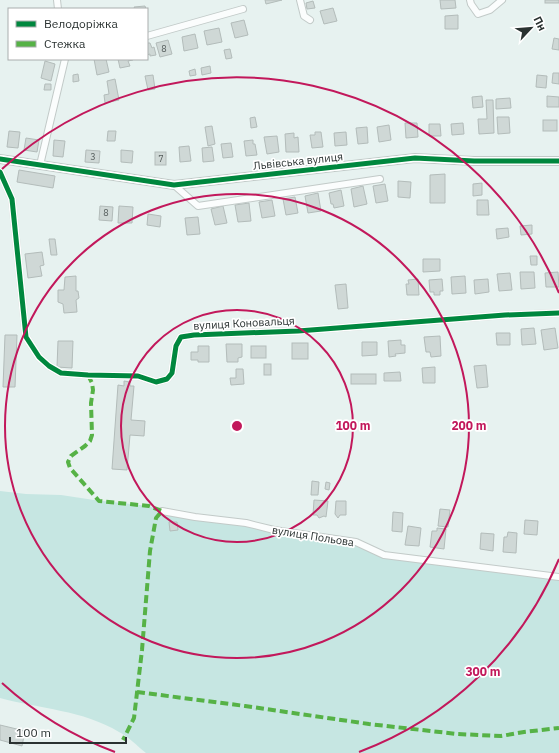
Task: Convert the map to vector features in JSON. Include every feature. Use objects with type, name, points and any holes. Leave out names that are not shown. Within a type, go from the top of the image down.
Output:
[{"type":"street","points":[[300,0],[304,16],[310,20]]},
{"type":"street","points":[[470,0],[478,14],[490,10],[502,0]]},
{"type":"street","points":[[148,36],[243,9]]},
{"type":"street","points":[[40,165],[65,60]]},
{"type":"street","name":"Львівська вулиця","points":[[0,159],[174,185],[415,158],[474,161],[559,161]]},
{"type":"street","name":"вулиця Коновальця","points":[[0,172],[12,199],[26,337],[39,357],[49,366],[61,373],[88,376],[138,376],[156,382],[167,379],[172,373],[176,346],[181,337],[194,335],[298,331],[498,316],[559,313]]},
{"type":"street","points":[[174,185],[198,206],[380,179]]},
{"type":"street","name":"вулиця Польова","points":[[162,510],[195,517],[246,523],[274,530],[356,542],[384,555],[559,577]]},
{"type":"shaded area","points":[[0,491],[26,494],[61,495],[149,506],[162,511],[356,542],[384,555],[559,577],[559,753],[146,753],[123,734],[91,719],[76,714],[0,698]]},
{"type":"building","points":[[265,0],[282,0],[266,4]]},
{"type":"building","points":[[440,0],[455,0],[456,8],[441,9]]},
{"type":"building","points":[[545,0],[559,0],[559,3],[545,3]]},
{"type":"building","points":[[313,1],[315,8],[307,9],[306,3]]},
{"type":"building","points":[[145,6],[146,8],[134,8]]},
{"type":"building","points":[[333,8],[337,21],[324,24],[320,11]]},
{"type":"building","points":[[458,15],[458,29],[445,29],[445,16]]},
{"type":"building","points":[[244,20],[248,35],[235,38],[231,23]]},
{"type":"building","points":[[219,28],[222,42],[207,45],[204,31]]},
{"type":"building","points":[[195,34],[198,48],[184,51],[182,37]]},
{"type":"building","points":[[554,38],[559,39],[559,50],[552,49]]},
{"type":"building","points":[[168,40],[172,54],[160,57],[156,43]]},
{"type":"building","points":[[148,43],[150,43],[152,48],[154,47],[156,55],[150,56],[150,54],[148,55]]},
{"type":"building","points":[[230,49],[232,58],[226,59],[224,50]]},
{"type":"building","points":[[94,60],[106,60],[109,72],[97,75]]},
{"type":"building","points":[[118,60],[133,60],[128,61],[130,66],[120,68]]},
{"type":"building","points":[[45,61],[55,64],[51,81],[41,78]]},
{"type":"building","points":[[210,66],[211,73],[202,75],[201,68]]},
{"type":"building","points":[[195,69],[196,75],[190,76],[189,71]]},
{"type":"building","points":[[553,73],[559,73],[559,84],[552,83]]},
{"type":"building","points":[[78,74],[79,81],[73,82],[73,75]]},
{"type":"building","points":[[153,75],[155,89],[148,90],[145,76]]},
{"type":"building","points":[[537,75],[547,76],[546,88],[536,87]]},
{"type":"building","points":[[115,79],[119,100],[105,103],[104,95],[109,94],[107,81]]},
{"type":"building","points":[[45,84],[51,84],[51,90],[44,90]]},
{"type":"building","points":[[482,96],[483,107],[473,108],[472,97]]},
{"type":"building","points":[[547,96],[559,97],[559,107],[547,107]]},
{"type":"building","points":[[510,98],[511,108],[496,109],[496,99]]},
{"type":"building","points":[[486,100],[493,100],[494,133],[479,134],[478,119],[487,119]]},
{"type":"building","points":[[255,117],[257,127],[251,128],[250,118]]},
{"type":"building","points":[[497,117],[509,117],[510,133],[498,134]]},
{"type":"building","points":[[543,120],[557,120],[557,131],[543,131]]},
{"type":"building","points":[[405,123],[417,123],[418,137],[406,138]]},
{"type":"building","points":[[463,123],[464,134],[452,135],[451,124]]},
{"type":"building","points":[[429,124],[440,124],[441,136],[429,136]]},
{"type":"building","points":[[389,125],[391,140],[379,142],[377,127]]},
{"type":"building","points":[[212,126],[215,144],[208,146],[205,127]]},
{"type":"building","points":[[367,127],[368,143],[358,144],[356,128]]},
{"type":"building","points":[[9,131],[20,132],[18,148],[7,147]]},
{"type":"building","points":[[108,131],[116,131],[115,141],[107,141]]},
{"type":"building","points":[[315,132],[321,132],[323,147],[312,148],[310,135],[315,135]]},
{"type":"building","points":[[346,132],[347,145],[335,146],[334,133]]},
{"type":"building","points":[[294,133],[294,138],[298,137],[299,152],[286,152],[285,134]]},
{"type":"building","points":[[277,136],[279,152],[267,154],[264,137]]},
{"type":"building","points":[[26,138],[39,140],[37,152],[24,150]]},
{"type":"building","points":[[54,140],[65,141],[63,157],[53,156]]},
{"type":"building","points":[[253,140],[257,155],[246,156],[244,141]]},
{"type":"building","points":[[231,143],[233,157],[223,158],[221,144]]},
{"type":"building","points":[[189,146],[191,161],[180,162],[179,147]]},
{"type":"building","points":[[212,147],[214,161],[203,162],[202,148]]},
{"type":"building","points":[[86,150],[100,151],[99,163],[85,162]]},
{"type":"building","points":[[121,150],[133,151],[132,163],[121,162]]},
{"type":"building","points":[[155,152],[166,152],[166,165],[155,165]]},
{"type":"building","points":[[19,170],[55,176],[53,188],[17,182]]},
{"type":"building","points":[[445,174],[445,203],[430,203],[430,175]]},
{"type":"building","points":[[398,181],[411,182],[410,198],[398,197]]},
{"type":"building","points":[[482,183],[482,195],[473,196],[473,184]]},
{"type":"building","points":[[385,184],[388,201],[376,203],[373,186]]},
{"type":"building","points":[[363,186],[367,204],[354,207],[351,189]]},
{"type":"building","points":[[341,190],[344,206],[334,208],[333,204],[331,204],[329,193]]},
{"type":"building","points":[[318,193],[321,211],[308,213],[305,196]]},
{"type":"building","points":[[295,197],[298,213],[286,215],[283,199]]},
{"type":"building","points":[[272,200],[275,216],[262,218],[259,202]]},
{"type":"building","points":[[477,200],[488,200],[489,215],[477,215]]},
{"type":"building","points":[[249,203],[251,221],[238,222],[235,205]]},
{"type":"building","points":[[100,206],[113,207],[112,221],[99,220]]},
{"type":"building","points":[[119,206],[133,207],[132,223],[118,223]]},
{"type":"building","points":[[223,206],[227,223],[215,225],[211,209]]},
{"type":"building","points":[[148,214],[161,216],[160,227],[147,225]]},
{"type":"building","points":[[198,217],[200,234],[187,235],[185,218]]},
{"type":"building","points":[[532,225],[532,234],[521,235],[520,226]]},
{"type":"building","points":[[508,228],[509,237],[497,239],[496,229]]},
{"type":"building","points":[[49,239],[55,239],[57,255],[51,255]]},
{"type":"building","points":[[42,252],[44,265],[40,266],[42,276],[28,278],[25,254]]},
{"type":"building","points":[[530,256],[537,256],[537,265],[531,265]]},
{"type":"building","points":[[423,259],[440,259],[440,271],[423,272]]},
{"type":"building","points":[[520,272],[534,272],[535,288],[521,289]]},
{"type":"building","points":[[558,272],[559,287],[546,287],[545,273]]},
{"type":"building","points":[[510,273],[512,290],[499,291],[497,274]]},
{"type":"building","points":[[76,276],[76,291],[78,291],[79,298],[76,300],[77,312],[64,313],[63,304],[58,302],[58,290],[64,290],[65,277]]},
{"type":"building","points":[[465,276],[466,293],[452,294],[451,277]]},
{"type":"building","points":[[418,279],[419,295],[407,295],[406,284],[409,284],[408,280]]},
{"type":"building","points":[[442,279],[443,291],[440,291],[440,295],[434,295],[434,292],[430,292],[429,280]]},
{"type":"building","points":[[488,279],[489,292],[475,294],[474,280]]},
{"type":"building","points":[[346,284],[348,308],[338,309],[335,285]]},
{"type":"building","points":[[534,328],[536,344],[522,345],[521,329]]},
{"type":"building","points":[[555,328],[558,348],[544,350],[541,330]]},
{"type":"building","points":[[496,333],[510,333],[510,345],[497,345]]},
{"type":"building","points":[[5,335],[17,335],[15,387],[3,387]]},
{"type":"building","points":[[440,336],[441,356],[431,357],[430,352],[426,352],[424,337]]},
{"type":"building","points":[[401,340],[401,345],[405,345],[405,353],[395,354],[396,356],[389,357],[388,341]]},
{"type":"building","points":[[58,341],[73,341],[72,368],[57,367]]},
{"type":"building","points":[[362,342],[377,342],[377,355],[362,356]]},
{"type":"building","points":[[292,343],[308,343],[308,359],[292,359]]},
{"type":"building","points":[[226,344],[242,344],[242,357],[238,358],[238,362],[227,362]]},
{"type":"building","points":[[198,346],[209,346],[209,362],[198,362],[198,360],[191,360],[191,352],[198,352]]},
{"type":"building","points":[[251,346],[266,346],[266,358],[251,358]]},
{"type":"building","points":[[264,364],[271,364],[271,375],[264,375]]},
{"type":"building","points":[[486,365],[488,387],[477,388],[474,366]]},
{"type":"building","points":[[435,367],[435,383],[423,383],[422,368]]},
{"type":"building","points":[[236,369],[243,369],[244,384],[231,385],[230,378],[236,378]]},
{"type":"building","points":[[400,372],[401,381],[384,381],[384,373]]},
{"type":"building","points":[[351,374],[376,374],[376,384],[351,384]]},
{"type":"building","points":[[124,381],[130,382],[130,386],[134,386],[131,420],[145,421],[144,436],[130,435],[127,470],[112,469],[118,385],[124,386]]},
{"type":"building","points":[[312,481],[319,482],[318,495],[311,495]]},
{"type":"building","points":[[326,482],[330,483],[329,490],[325,489]]},
{"type":"building","points":[[314,500],[328,501],[326,517],[324,516],[319,518],[317,515],[313,515]]},
{"type":"building","points":[[336,501],[346,501],[346,515],[340,515],[338,518],[335,514]]},
{"type":"building","points":[[440,509],[450,510],[448,527],[438,526]]},
{"type":"building","points":[[393,512],[403,513],[402,532],[392,531]]},
{"type":"building","points":[[525,520],[538,521],[537,535],[524,534]]},
{"type":"building","points":[[169,522],[177,522],[178,530],[170,531]]},
{"type":"building","points":[[408,526],[421,528],[419,546],[405,545]]},
{"type":"building","points":[[437,528],[446,529],[444,549],[430,547],[432,531],[437,531]]},
{"type":"building","points":[[508,532],[517,533],[516,553],[503,552],[504,537],[507,537]]},
{"type":"building","points":[[481,533],[494,534],[493,551],[480,549]]},
{"type":"building","points":[[0,725],[25,731],[22,746],[0,740]]},
{"type":"marked path","points":[[88,375],[92,383],[93,390],[91,403],[92,435],[90,441],[71,456],[68,462],[70,468],[99,501],[149,506],[162,511],[156,518],[150,551],[142,650],[134,718],[123,740]]},
{"type":"marked path","points":[[137,692],[369,724],[457,734],[501,736],[559,728]]},
{"type":"cycle path","points":[[0,159],[174,185],[415,158],[474,161],[559,161]]},
{"type":"cycle path","points":[[0,172],[12,199],[26,337],[39,357],[49,366],[61,373],[138,376],[156,382],[167,379],[172,373],[176,346],[181,337],[194,335],[298,331],[505,315],[559,313]]}]
